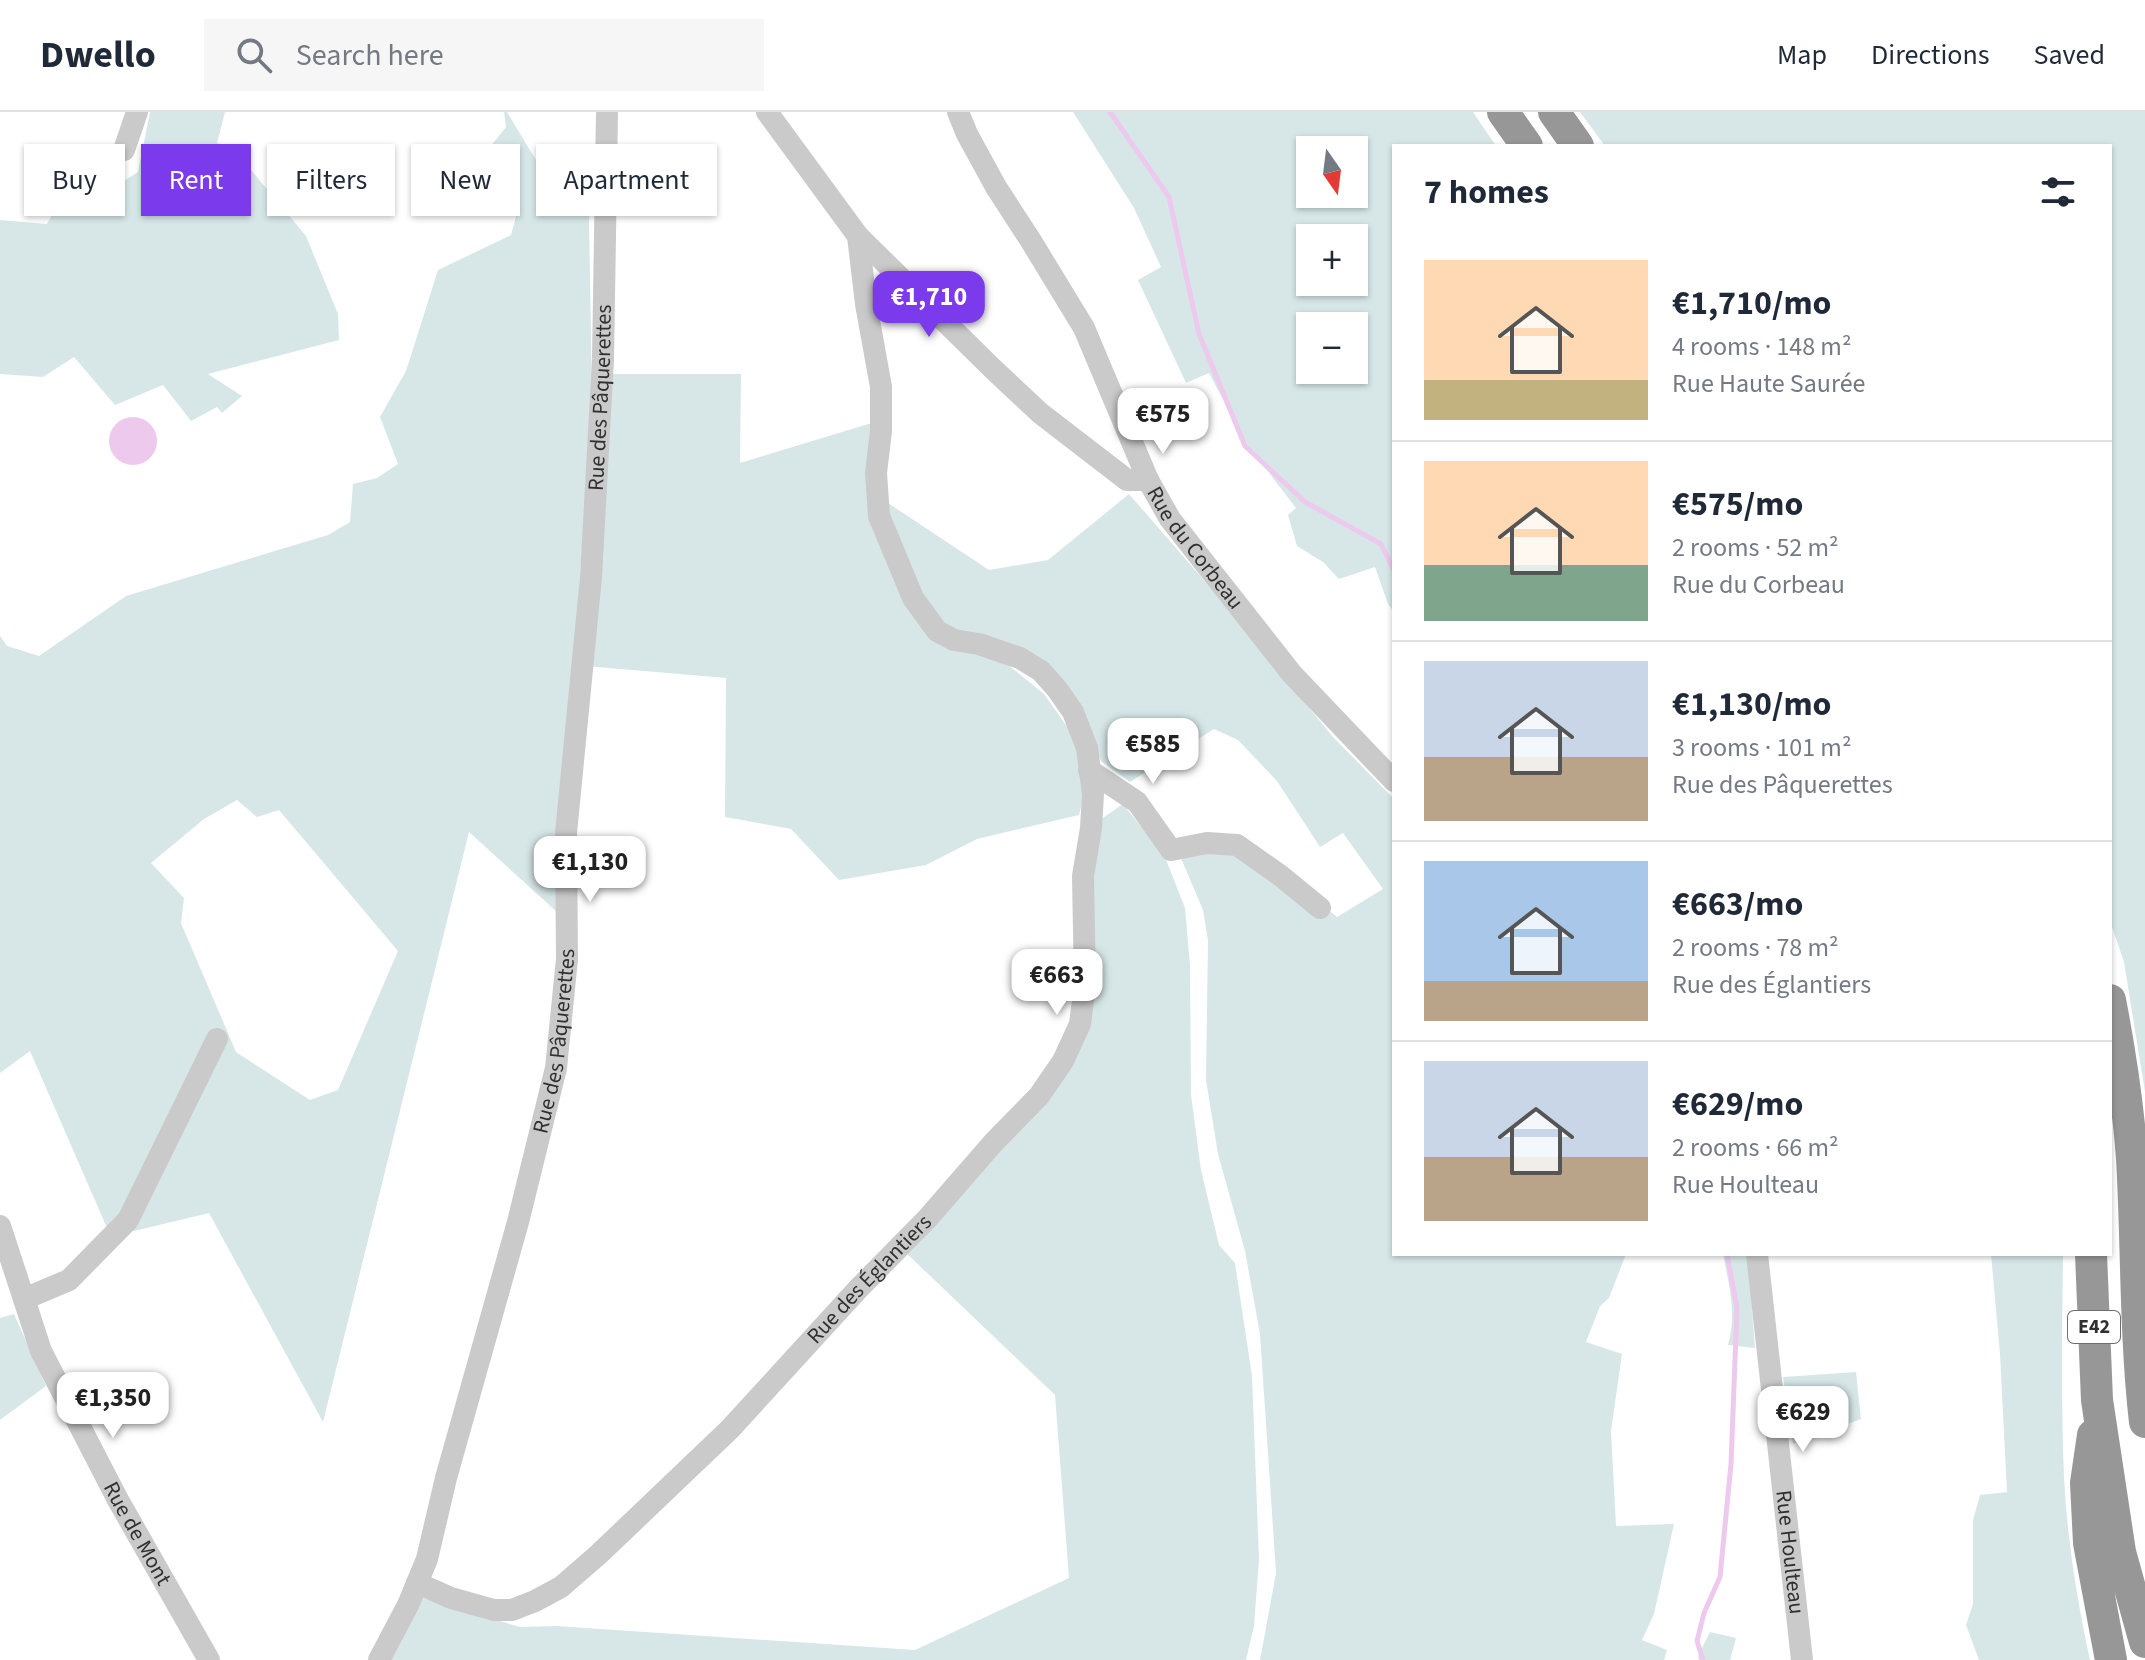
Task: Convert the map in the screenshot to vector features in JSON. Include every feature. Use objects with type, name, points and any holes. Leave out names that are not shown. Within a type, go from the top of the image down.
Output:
[{"type":"highway","points":[[1503,112],[1526,144]]},
{"type":"highway","points":[[1554,112],[1577,144]]},
{"type":"highway","name":"E42","points":[[2112,1012],[2131,1156],[2137,1317],[2145,1422]]},
{"type":"highway","name":"E42","points":[[2091,1256],[2097,1400],[2120,1552],[2145,1642]]},
{"type":"highway","points":[[2097,1400],[2086,1483],[2089,1543],[2111,1660]]},
{"type":"street","points":[[125,147],[137,112]]},
{"type":"street","name":"Rue des Pâquerettes","points":[[379,1660],[408,1605],[427,1559],[556,1068],[567,959],[566,833],[591,577],[603,359],[607,112]]},
{"type":"street","points":[[767,112],[858,236],[1040,413],[1127,480],[1148,480]]},
{"type":"street","name":"Rue du Corbeau","points":[[958,112],[996,187],[1084,328],[1148,480],[1170,519],[1292,674],[1392,779]]},
{"type":"street","name":"Rue des Églantiers","points":[[417,1583],[451,1598],[494,1610],[512,1610],[561,1587],[730,1429],[927,1219],[1039,1096],[1063,1061],[1080,1024],[1085,985],[1083,876],[1093,794],[1087,748],[1073,712],[1041,671],[1020,658],[979,644],[954,640],[937,631],[913,598],[895,558],[879,516],[876,473],[881,431],[881,387],[858,236]]},
{"type":"street","points":[[1089,770],[1137,802],[1171,850],[1207,843],[1237,845],[1320,908]]},
{"type":"street","points":[[24,1299],[69,1280],[128,1220],[217,1039]]},
{"type":"street","name":"Rue de Mont","points":[[0,1226],[41,1351],[111,1487],[209,1660]]},
{"type":"street","name":"Rue Houlteau","points":[[1757,1256],[1802,1660]]},
{"type":"shaded area","points":[[150,112],[225,112],[219,144],[144,144]]},
{"type":"shaded area","points":[[504,112],[507,112],[536,160],[536,216],[590,216],[592,394],[558,913],[469,832],[323,1422],[209,1213],[134,1231],[107,1228],[30,1051],[0,1073],[0,636],[7,646],[39,656],[126,596],[328,535],[350,522],[353,484],[377,478],[398,464],[380,417],[406,371],[438,270],[511,235],[516,216],[520,216],[520,144],[492,144],[506,127]],"holes":[[[237,800],[257,817],[279,810],[398,951],[338,1090],[310,1100],[236,1052],[181,923],[184,898],[151,863],[204,819]]]},
{"type":"shaded area","points":[[1073,112],[1473,112],[1495,144],[1392,144],[1392,609],[1375,567],[1339,579],[1323,562],[1297,546],[1288,515],[1296,508],[1246,443],[1209,373],[1186,383],[1138,280],[1161,267],[1134,208]]},
{"type":"shaded area","points":[[1580,112],[2145,112],[2145,1092],[2124,962],[2112,927],[2112,144],[1604,144]]},
{"type":"shaded area","points":[[141,157],[141,216],[251,216],[251,170],[267,189],[267,216],[289,216],[306,236],[338,314],[339,340],[208,374],[242,396],[222,413],[217,407],[191,421],[163,385],[115,405],[74,357],[43,377],[0,374],[0,220],[47,224],[51,216],[125,216],[125,180],[138,172]]},
{"type":"shaded area","points":[[613,374],[741,374],[740,463],[875,422],[868,503],[923,630],[1007,664],[1044,694],[1075,738],[1085,791],[1079,815],[977,839],[926,865],[839,880],[791,829],[725,817],[726,678],[585,666]]},
{"type":"shaded area","points":[[133,417],[150,424],[157,441],[150,458],[133,465],[116,458],[109,441],[116,424]]},
{"type":"shaded area","points":[[1129,494],[1333,737],[1392,797],[1392,1256],[1625,1256],[1609,1298],[1600,1306],[1586,1342],[1622,1354],[1611,1431],[1616,1526],[1674,1524],[1654,1614],[1642,1640],[1667,1650],[1664,1660],[1260,1660],[1276,1573],[1260,1334],[1245,1251],[1218,1154],[1206,1080],[1208,941],[1203,910],[1180,856],[1220,847],[1320,903],[1337,917],[1383,889],[1343,833],[1320,847],[1277,781],[1238,740],[1214,729],[1130,782],[1101,761],[1083,722],[1060,686],[945,632],[920,602],[879,497],[989,570],[1048,560]]},
{"type":"shaded area","points":[[1123,804],[1165,857],[1185,908],[1190,965],[1191,1095],[1201,1170],[1219,1245],[1235,1263],[1252,1376],[1259,1559],[1254,1626],[1246,1660],[384,1660],[419,1597],[520,1627],[556,1626],[915,1650],[1069,1578],[1055,1395],[903,1250],[1088,1025],[1089,860],[1097,822]]},
{"type":"shaded area","points":[[1723,1256],[1748,1256],[1755,1348],[1728,1345],[1732,1311]]},
{"type":"shaded area","points":[[1991,1256],[2063,1256],[2065,1500],[2073,1569],[2090,1660],[1979,1660],[1966,1625],[1973,1604],[1973,1520],[1980,1495],[2007,1492]]},
{"type":"shaded area","points":[[14,1314],[46,1386],[0,1420],[0,1318]]},
{"type":"shaded area","points":[[1856,1372],[1861,1419],[1793,1444],[1783,1377]]},
{"type":"shaded area","points":[[1710,1632],[1736,1638],[1730,1660],[1699,1660]]},
{"type":"waterway","points":[[1110,112],[1169,197],[1199,334],[1245,446],[1305,502],[1381,544],[1392,567]]},
{"type":"waterway","points":[[1703,1660],[1697,1641],[1704,1613],[1720,1577],[1731,1464],[1737,1308],[1727,1256]]}]
